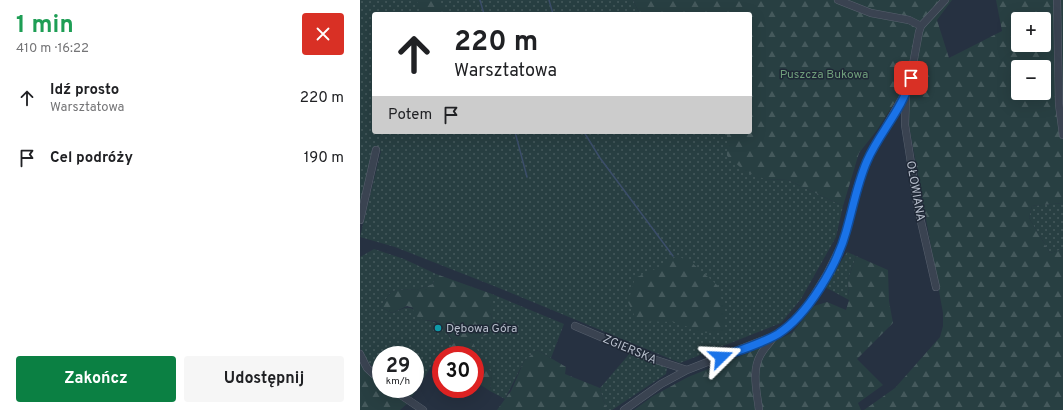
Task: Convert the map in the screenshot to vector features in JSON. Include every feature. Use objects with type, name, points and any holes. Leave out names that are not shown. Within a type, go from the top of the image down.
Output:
[{"type":"street","points":[[838,0],[872,13],[909,20],[922,26]]},
{"type":"street","points":[[624,410],[661,384],[687,370],[774,336],[791,324],[810,302],[836,258],[846,232],[857,188],[866,162],[906,94],[911,78],[917,40],[922,26],[945,0]]},
{"type":"street","points":[[1058,0],[1059,104],[1063,135]]},
{"type":"street","name":"OŁOWIANA","points":[[906,94],[905,125],[919,211],[936,287]]},
{"type":"street","points":[[360,220],[376,150]]},
{"type":"street","name":"ZGIERSKA","points":[[575,326],[653,359],[687,370]]},
{"type":"street","points":[[759,410],[756,363],[774,336]]},
{"type":"street","points":[[360,354],[367,368],[372,373]]},
{"type":"street","points":[[405,398],[423,410]]},
{"type":"green space","points":[[360,0],[633,0],[639,12],[372,12],[372,134],[727,134],[727,156],[765,179],[788,180],[843,206],[836,237],[801,299],[781,323],[680,363],[395,247],[360,237],[381,151],[374,149],[360,204]]},
{"type":"green space","points":[[413,0],[440,0],[444,12],[422,12],[420,4]]},
{"type":"green space","name":"Puszcza Bukowa","points":[[633,0],[952,0],[937,20],[949,58],[1002,31],[996,0],[1063,0],[1063,203],[1032,206],[1029,218],[1050,253],[1063,249],[1063,410],[864,410],[895,388],[940,337],[943,326],[943,313],[909,125],[907,106],[898,97],[877,130],[859,153],[843,206],[788,180],[765,179],[746,172],[727,156],[727,134],[752,134],[752,12],[639,12]]},
{"type":"green space","points":[[1063,203],[1063,249],[1050,253],[1029,218],[1032,206]]},
{"type":"green space","points":[[374,249],[404,259],[436,274],[433,284],[419,289],[397,290],[391,292],[380,307],[392,313],[407,308],[413,309],[424,320],[435,322],[443,327],[448,334],[454,344],[452,346],[432,346],[432,365],[424,378],[424,346],[372,346],[372,366],[367,362],[360,348],[360,257]]},
{"type":"green space","points":[[847,252],[856,256],[848,280],[849,300],[825,287]]},
{"type":"green space","points":[[677,256],[691,262],[717,285],[724,307],[723,332],[702,333],[676,322],[637,321],[628,302],[635,278],[662,266]]},
{"type":"green space","points":[[856,256],[888,270],[889,301],[893,323],[857,359],[883,385],[858,403],[861,410],[634,410],[653,396],[688,377],[748,353],[792,333],[814,306],[827,302],[846,310],[849,300],[848,280]]},
{"type":"green space","points":[[436,274],[492,294],[492,313],[489,334],[471,340],[475,346],[451,346],[454,343],[447,331],[436,321],[424,320],[414,315],[413,308],[407,306],[392,313],[380,307],[391,292],[397,290],[419,289],[433,284]]},
{"type":"green space","points":[[492,294],[564,324],[551,358],[537,350],[524,361],[505,399],[490,391],[492,374],[484,361],[484,346],[475,346],[471,340],[489,334],[492,313]]},
{"type":"green space","points":[[537,350],[566,367],[565,374],[600,388],[603,400],[608,410],[497,410],[511,391],[524,361]]},
{"type":"green space","points":[[631,352],[667,368],[666,374],[612,410],[608,410],[603,400],[600,388]]},
{"type":"green space","points":[[484,361],[492,374],[490,391],[484,387]]},
{"type":"green space","points":[[360,363],[372,374],[372,398],[402,398],[408,403],[400,410],[360,410]]},
{"type":"waterway","points":[[480,0],[483,12]]},
{"type":"waterway","points":[[549,0],[552,12]]},
{"type":"waterway","points":[[516,134],[527,177]]},
{"type":"waterway","points":[[585,134],[600,158],[673,256]]},
{"type":"place","name":"Dębowa Góra","points":[[438,328]]},
{"type":"route","points":[[721,357],[767,339],[782,331],[791,324],[810,302],[836,258],[841,246],[857,188],[866,162],[906,94],[911,78]]}]
